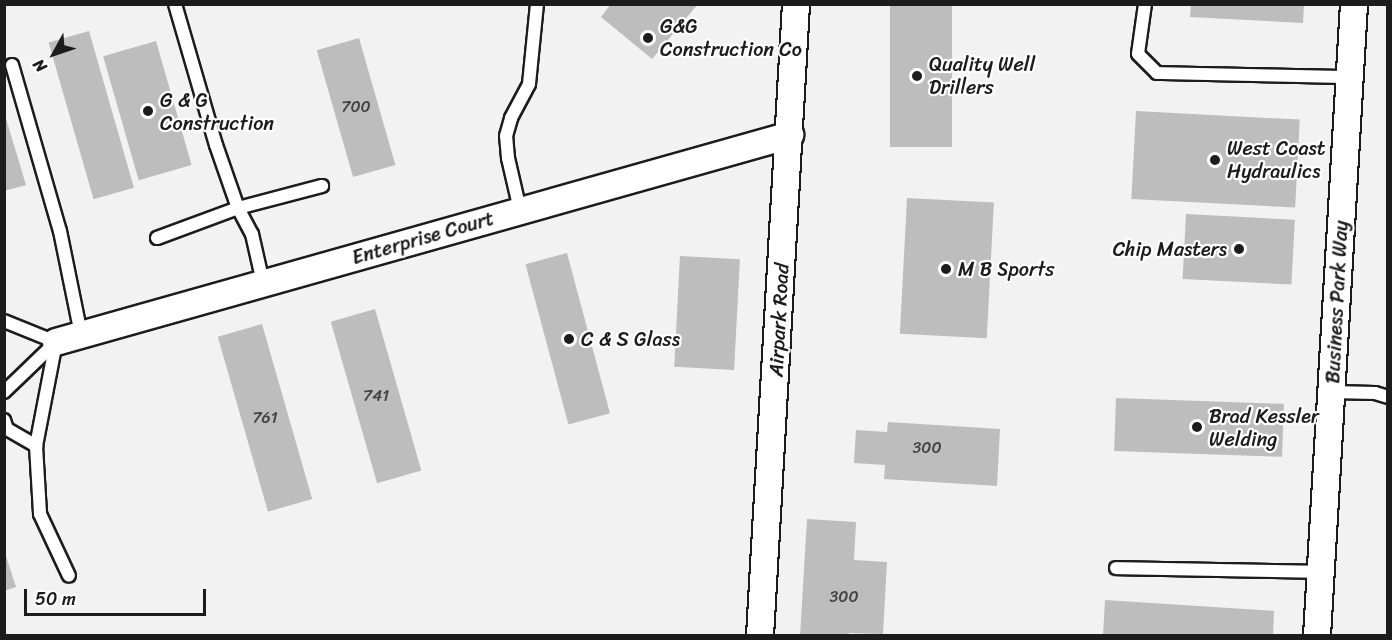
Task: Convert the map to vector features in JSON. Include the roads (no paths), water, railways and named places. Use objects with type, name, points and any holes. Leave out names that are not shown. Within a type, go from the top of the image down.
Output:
[{"type":"street","name":"Airpark Road","points":[[760,636],[796,4]]},
{"type":"street","name":"Business Park Way","points":[[1317,636],[1354,4]]},
{"type":"street","name":"Enterprise Court","points":[[56,342],[789,135]]},
{"type":"lane","points":[[176,4],[213,138],[238,208],[252,234],[263,283]]},
{"type":"lane","points":[[520,210],[508,158],[506,136],[511,118],[529,84],[537,4]]},
{"type":"lane","points":[[1145,4],[1138,54],[1157,73],[1349,77]]},
{"type":"lane","points":[[12,65],[60,231],[81,334]]},
{"type":"lane","points":[[157,238],[238,208],[322,186]]},
{"type":"lane","points":[[4,321],[56,342]]},
{"type":"lane","points":[[4,392],[56,342]]},
{"type":"lane","points":[[56,342],[36,446],[40,514],[69,576]]},
{"type":"lane","points":[[1332,392],[1375,393],[1388,397]]},
{"type":"lane","points":[[4,420],[7,429],[36,446]]},
{"type":"lane","points":[[1116,567],[1321,572]]},
{"type":"place","name":"G&G Construction Co","points":[[648,38]]},
{"type":"place","name":"Quality Well Drillers","points":[[917,76]]},
{"type":"place","name":"G & G Construction","points":[[148,111]]},
{"type":"place","name":"West Coast Hydraulics","points":[[1215,160]]},
{"type":"place","name":"Chip Masters","points":[[1239,249]]},
{"type":"place","name":"M B Sports","points":[[946,269]]},
{"type":"place","name":"C & S Glass","points":[[569,339]]},
{"type":"place","name":"Brad Kessler Welding","points":[[1197,427]]}]
